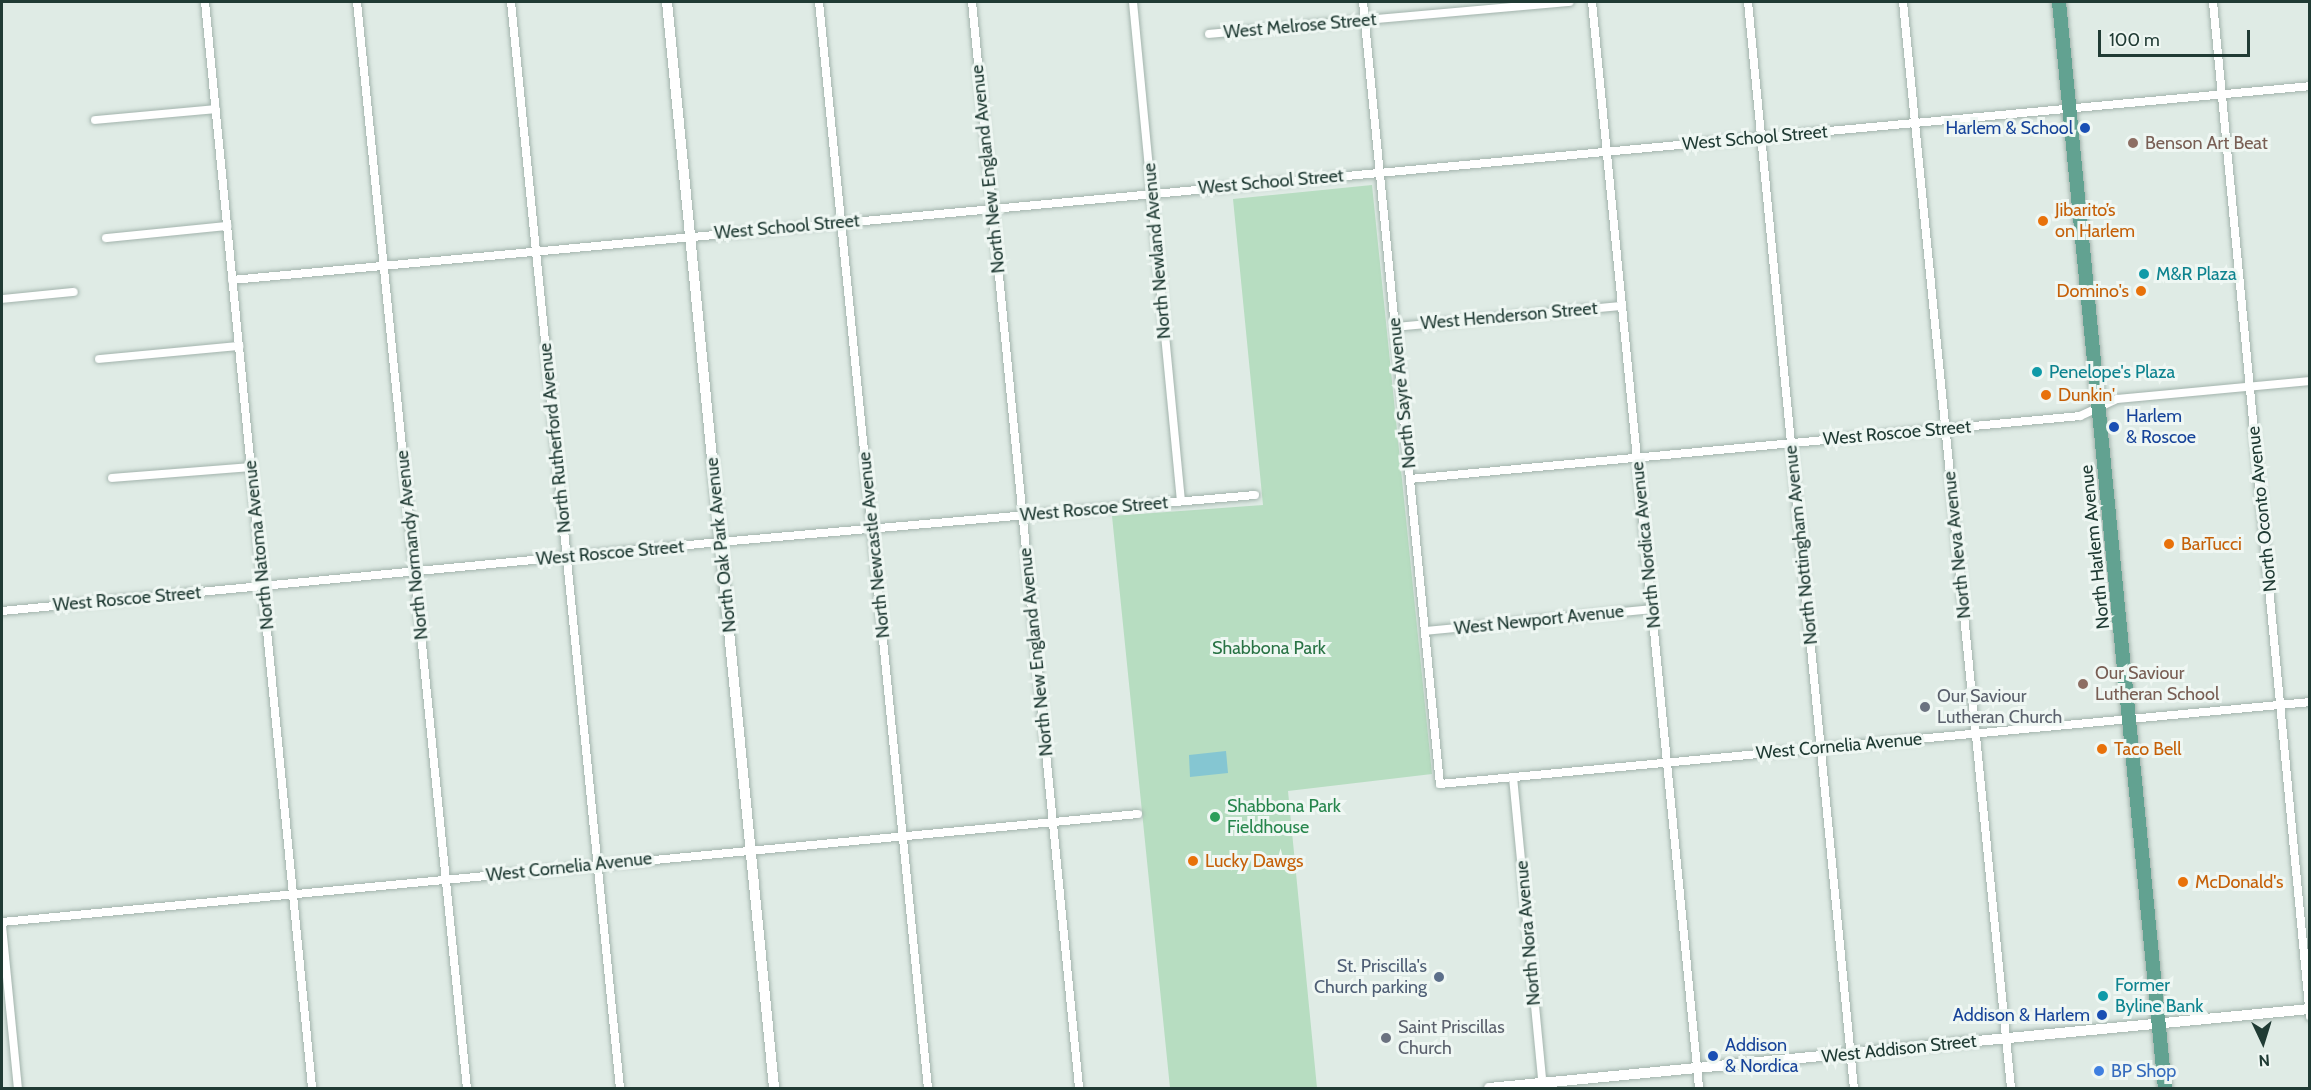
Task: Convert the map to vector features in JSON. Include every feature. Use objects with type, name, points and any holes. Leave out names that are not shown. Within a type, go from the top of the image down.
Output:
[{"type":"main road","name":"North Harlem Avenue","points":[[2059,2],[2165,1089]]},
{"type":"street","name":"North Natoma Avenue","points":[[205,2],[312,1089]]},
{"type":"street","name":"North Normandy Avenue","points":[[357,2],[467,1089]]},
{"type":"street","name":"North Rutherford Avenue","points":[[511,2],[620,1089]]},
{"type":"street","name":"North Oak Park Avenue","points":[[667,2],[774,1089]]},
{"type":"street","name":"North Newcastle Avenue","points":[[819,2],[928,1089]]},
{"type":"street","name":"North New England Avenue","points":[[972,2],[1079,1089]]},
{"type":"street","name":"North Newland Avenue","points":[[1133,2],[1181,501]]},
{"type":"street","name":"North Sayre Avenue","points":[[1363,2],[1440,784]]},
{"type":"street","name":"West Melrose Street","points":[[1209,34],[1570,2]]},
{"type":"street","name":"North Nordica Avenue","points":[[1592,2],[1699,1089]]},
{"type":"street","name":"North Nottingham Avenue","points":[[1748,2],[1854,1089]]},
{"type":"street","name":"North Neva Avenue","points":[[1903,2],[2011,1089]]},
{"type":"street","name":"North Oconto Avenue","points":[[2213,2],[2310,1016]]},
{"type":"street","name":"West School Street","points":[[232,279],[2310,86]]},
{"type":"street","points":[[95,120],[215,109]]},
{"type":"street","points":[[106,238],[227,226]]},
{"type":"street","points":[[2,299],[74,292]]},
{"type":"street","name":"West Henderson Street","points":[[1395,327],[1622,306]]},
{"type":"street","points":[[99,359],[239,346]]},
{"type":"street","name":"West Roscoe Street","points":[[1410,479],[2080,416],[2118,399],[2310,381]]},
{"type":"street","points":[[112,478],[251,467]]},
{"type":"street","name":"West Roscoe Street","points":[[2,611],[720,542],[1256,495]]},
{"type":"street","name":"West Newport Avenue","points":[[1425,631],[1652,609]]},
{"type":"street","name":"West Cornelia Avenue","points":[[1440,784],[2310,702]]},
{"type":"street","name":"North Nora Avenue","points":[[1513,777],[1543,1086]]},
{"type":"street","name":"West Cornelia Avenue","points":[[2,924],[751,849],[1138,814]]},
{"type":"street","points":[[2,924],[18,1089]]},
{"type":"street","name":"West Addison Street","points":[[1490,1089],[1543,1086],[1697,1068],[2309,1009]]},
{"type":"green space","name":"Shabbona Park","points":[[1372,185],[1432,774],[1288,791],[1317,1088],[1170,1088],[1112,516],[1263,505],[1233,199]]},
{"type":"water","points":[[1226,751],[1228,773],[1190,777],[1189,755]]},
{"type":"place","name":"Harlem & School","points":[[2085,128]]},
{"type":"place","name":"Benson Art Beat","points":[[2133,143]]},
{"type":"place","name":"Jibarito’s on Harlem","points":[[2043,221]]},
{"type":"place","name":"M&R Plaza","points":[[2144,274]]},
{"type":"place","name":"Domino's","points":[[2141,291]]},
{"type":"place","name":"Penelope's Plaza","points":[[2037,372]]},
{"type":"place","name":"Dunkin'","points":[[2046,395]]},
{"type":"place","name":"Harlem & Roscoe","points":[[2114,427]]},
{"type":"place","name":"BarTucci","points":[[2169,544]]},
{"type":"place","name":"Our Saviour Lutheran School","points":[[2083,684]]},
{"type":"place","name":"Our Saviour Lutheran Church","points":[[1925,707]]},
{"type":"place","name":"Taco Bell","points":[[2102,749]]},
{"type":"place","name":"Shabbona Park Fieldhouse","points":[[1215,817]]},
{"type":"place","name":"Lucky Dawgs","points":[[1193,861]]},
{"type":"place","name":"McDonald's","points":[[2183,882]]},
{"type":"place","name":"St. Priscilla's Church parking","points":[[1439,977]]},
{"type":"place","name":"Former Byline Bank","points":[[2103,996]]},
{"type":"place","name":"Addison & Harlem","points":[[2102,1015]]},
{"type":"place","name":"Saint Priscillas Church","points":[[1386,1038]]},
{"type":"place","name":"Addison & Nordica","points":[[1713,1056]]},
{"type":"place","name":"BP Shop","points":[[2099,1071]]}]
